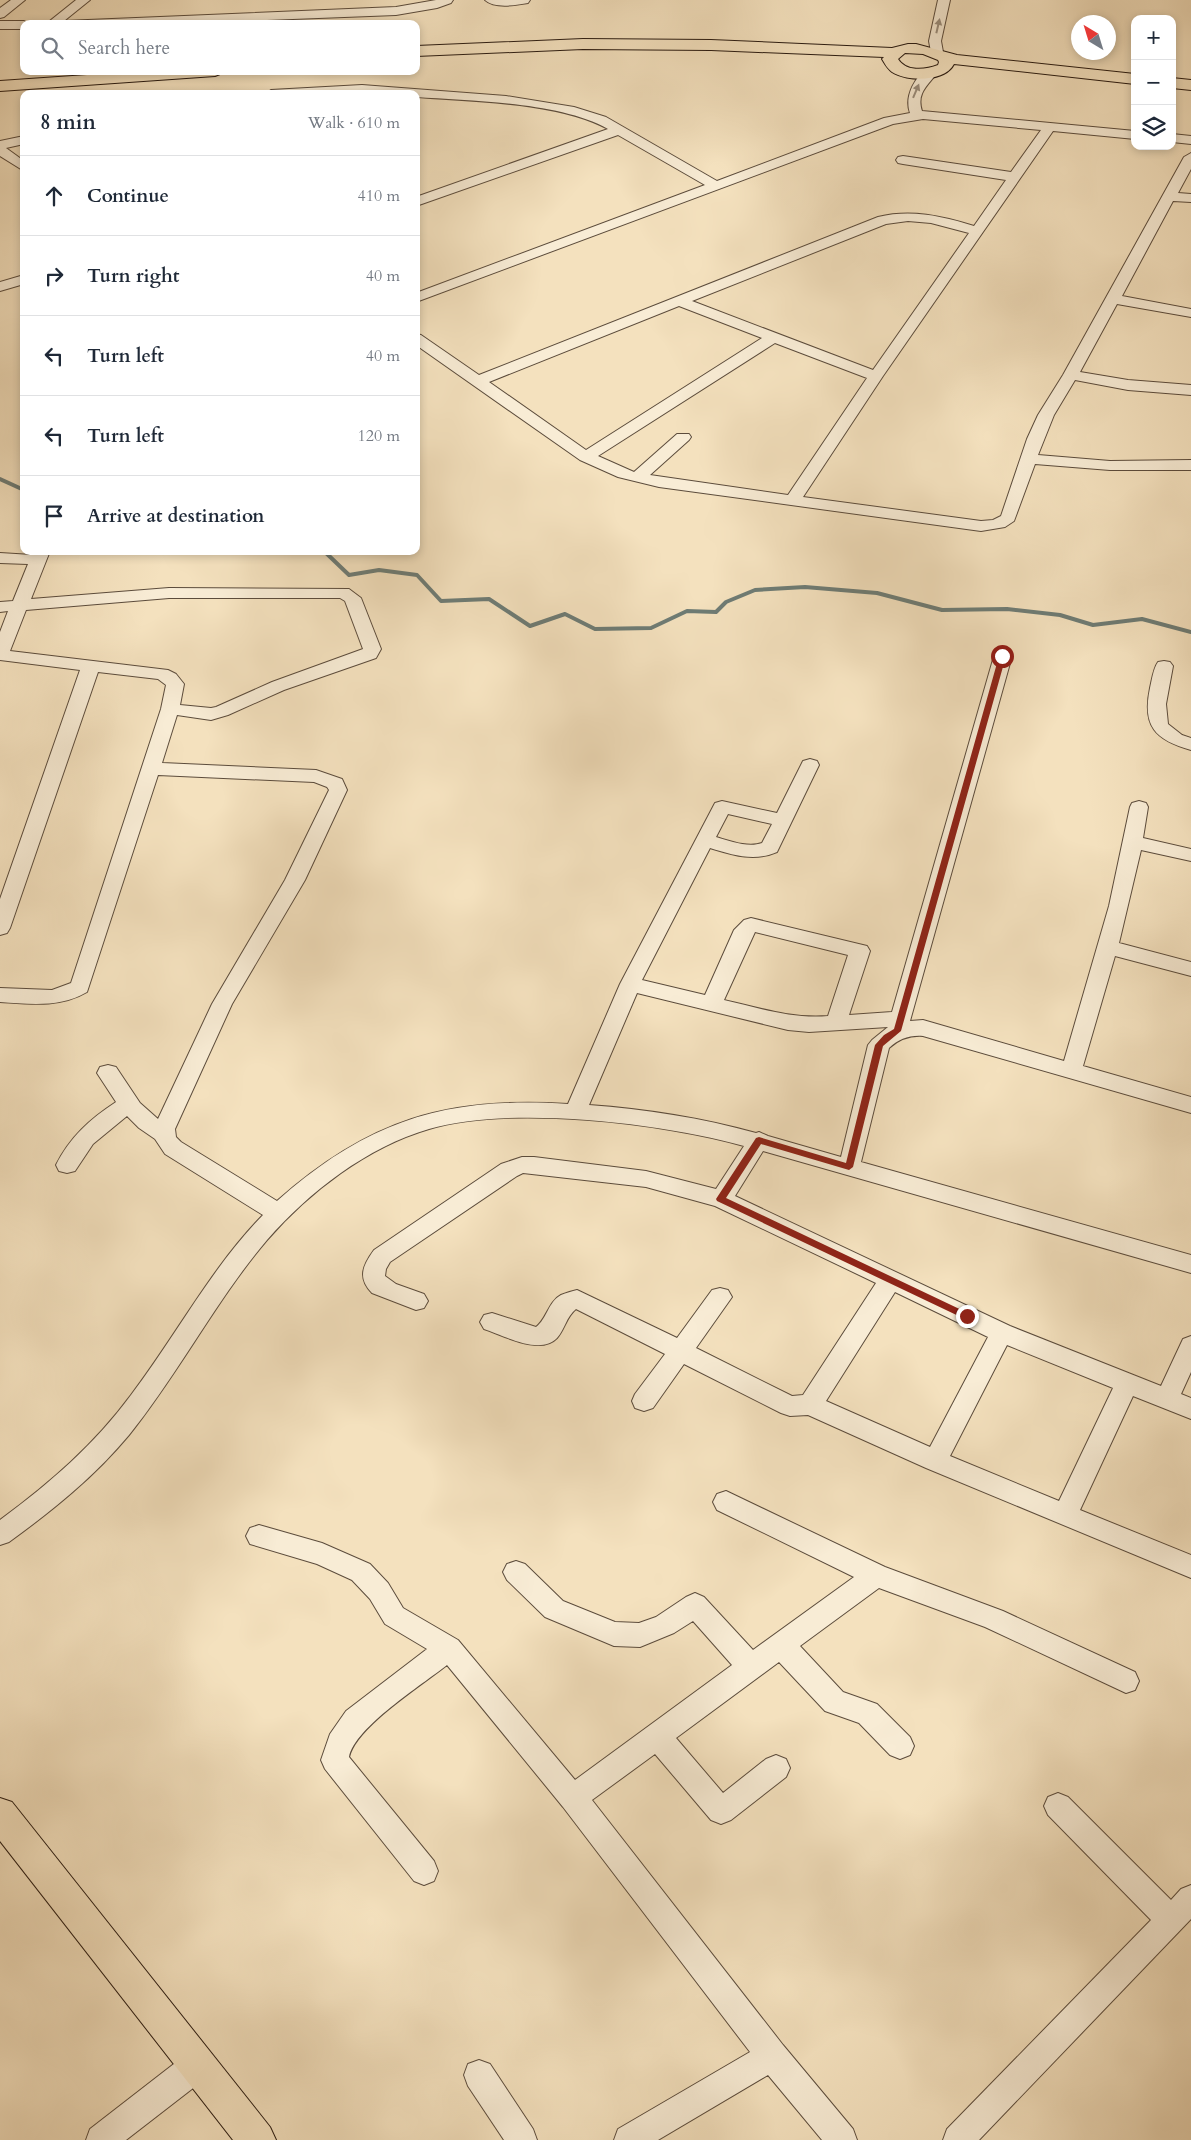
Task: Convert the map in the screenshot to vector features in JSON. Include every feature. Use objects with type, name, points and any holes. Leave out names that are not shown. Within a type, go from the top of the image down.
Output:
[{"type":"main road","points":[[420,51],[592,44],[711,46],[897,63],[916,73],[938,63],[969,61],[1131,79]]},
{"type":"main road","points":[[420,58],[566,52],[702,52],[897,63],[919,45],[938,63],[959,69],[996,71],[1131,86]]},
{"type":"main road","points":[[0,77],[32,75]]},
{"type":"main road","points":[[0,86],[158,75]]},
{"type":"main road","points":[[1176,83],[1191,85]]},
{"type":"main road","points":[[1176,90],[1191,92]]},
{"type":"main road","points":[[0,1814],[199,2064],[257,2140]]},
{"type":"street","points":[[0,14],[19,0]]},
{"type":"street","points":[[57,20],[84,0]]},
{"type":"street","points":[[168,20],[396,11],[433,5],[447,0]]},
{"type":"street","points":[[491,0],[510,2],[524,0]]},
{"type":"street","points":[[928,16],[932,0]]},
{"type":"street","points":[[912,116],[912,102],[915,93],[920,83],[938,63],[935,41],[944,0]]},
{"type":"street","points":[[0,25],[20,25]]},
{"type":"street","points":[[897,63],[906,79],[901,105],[912,116]]},
{"type":"street","points":[[312,90],[375,90]]},
{"type":"street","points":[[420,93],[483,98],[574,111],[601,120],[716,186]]},
{"type":"street","points":[[420,297],[889,121],[912,116],[1050,126],[1131,135]]},
{"type":"street","points":[[793,500],[876,376],[1050,126]]},
{"type":"street","points":[[420,201],[619,130]]},
{"type":"street","points":[[1176,138],[1191,140]]},
{"type":"street","points":[[0,145],[20,141]]},
{"type":"street","points":[[0,150],[20,164]]},
{"type":"street","points":[[420,341],[586,457],[612,470],[636,478],[981,526],[1002,523],[1008,518],[1035,439],[1046,415],[1071,375],[1191,158]]},
{"type":"street","points":[[903,160],[1015,177]]},
{"type":"street","points":[[1170,197],[1191,198]]},
{"type":"street","points":[[478,381],[883,220],[902,216],[918,216],[977,231]]},
{"type":"street","points":[[0,287],[20,280]]},
{"type":"street","points":[[1112,299],[1191,313]]},
{"type":"street","points":[[679,301],[876,376]]},
{"type":"street","points":[[586,457],[773,337]]},
{"type":"street","points":[[1071,375],[1151,388],[1191,390]]},
{"type":"street","points":[[636,478],[683,437]]},
{"type":"street","points":[[1028,458],[1107,466],[1191,465]]},
{"type":"street","points":[[0,558],[41,556],[0,654],[162,674],[170,678],[175,684],[170,709],[80,986],[72,993],[60,997],[0,995]]},
{"type":"street","points":[[0,607],[208,592],[343,593],[352,598],[372,650],[364,658],[321,669],[212,714],[170,709]]},
{"type":"street","points":[[849,1167],[879,1045],[899,1025],[1002,656]]},
{"type":"street","points":[[0,928],[91,665]]},
{"type":"street","points":[[1164,666],[1155,710],[1162,731],[1179,741],[1191,744]]},
{"type":"street","points":[[704,840],[754,851],[763,851],[770,847],[810,765]]},
{"type":"street","points":[[151,769],[316,776],[335,784],[338,790],[295,880],[222,1004],[164,1129],[173,1148],[278,1213]]},
{"type":"street","points":[[576,1111],[630,984],[722,807],[783,820]]},
{"type":"street","points":[[1072,1069],[1108,947],[1134,842],[1139,808]]},
{"type":"street","points":[[1134,842],[1191,855]]},
{"type":"street","points":[[712,1004],[744,930],[752,925],[860,951],[836,1024]]},
{"type":"street","points":[[1108,947],[1191,969]]},
{"type":"street","points":[[630,984],[788,1023],[809,1025],[899,1025],[924,1028],[1072,1069],[1191,1105]]},
{"type":"street","points":[[108,1073],[129,1104],[146,1124],[166,1135]]},
{"type":"street","points":[[67,1166],[72,1152],[90,1133],[129,1104]]},
{"type":"street","points":[[0,1534],[74,1477],[98,1452],[149,1389],[255,1239],[278,1213],[323,1174],[358,1151],[390,1134],[426,1122],[458,1115],[497,1111],[576,1111],[673,1123],[759,1140],[1191,1264]]},
{"type":"street","points":[[720,1199],[759,1140]]},
{"type":"street","points":[[416,1301],[378,1286],[372,1276],[373,1266],[382,1256],[509,1170],[534,1165],[646,1179],[720,1199],[1002,1333],[1191,1409]]},
{"type":"street","points":[[810,1405],[890,1281]]},
{"type":"street","points":[[644,1401],[720,1297]]},
{"type":"street","points":[[492,1322],[536,1337],[541,1336],[547,1334],[563,1305],[569,1300],[577,1299],[790,1406],[810,1405],[935,1460],[1191,1567]]},
{"type":"street","points":[[935,1460],[1002,1333]]},
{"type":"street","points":[[1167,1399],[1191,1346]]},
{"type":"street","points":[[1065,1515],[1127,1384]]},
{"type":"street","points":[[726,1502],[876,1575],[994,1619],[1126,1681]]},
{"type":"street","points":[[259,1536],[322,1554],[361,1572],[379,1591],[394,1616],[450,1648],[573,1798],[772,2056],[842,2140]]},
{"type":"street","points":[[516,1572],[554,1609],[614,1634],[640,1635],[664,1625],[695,1606],[751,1667]]},
{"type":"street","points":[[573,1798],[876,1575]]},
{"type":"street","points":[[781,1645],[834,1702],[868,1713],[900,1746]]},
{"type":"street","points":[[424,1870],[335,1760],[336,1749],[344,1733],[356,1720],[450,1648]]},
{"type":"street","points":[[657,1736],[721,1811],[776,1768]]},
{"type":"street","points":[[1058,1806],[1171,1920]]},
{"type":"street","points":[[958,2140],[1191,1899]]},
{"type":"street","points":[[629,2140],[772,2056]]},
{"type":"street","points":[[101,2140],[199,2064]]},
{"type":"street","points":[[479,2075],[522,2140]]},
{"type":"waterway","points":[[0,479],[20,488]]},
{"type":"waterway","points":[[328,555],[349,575],[379,570],[417,575],[441,601],[489,599],[530,626],[565,614],[595,629],[651,628],[687,611],[716,612],[726,602],[755,590],[805,587],[877,593],[942,610],[1007,609],[1060,615],[1093,625],[1142,619],[1191,632]]},
{"type":"route","points":[[967,1316],[720,1199],[759,1140],[849,1167],[879,1045],[897,1031],[1002,656]]}]
